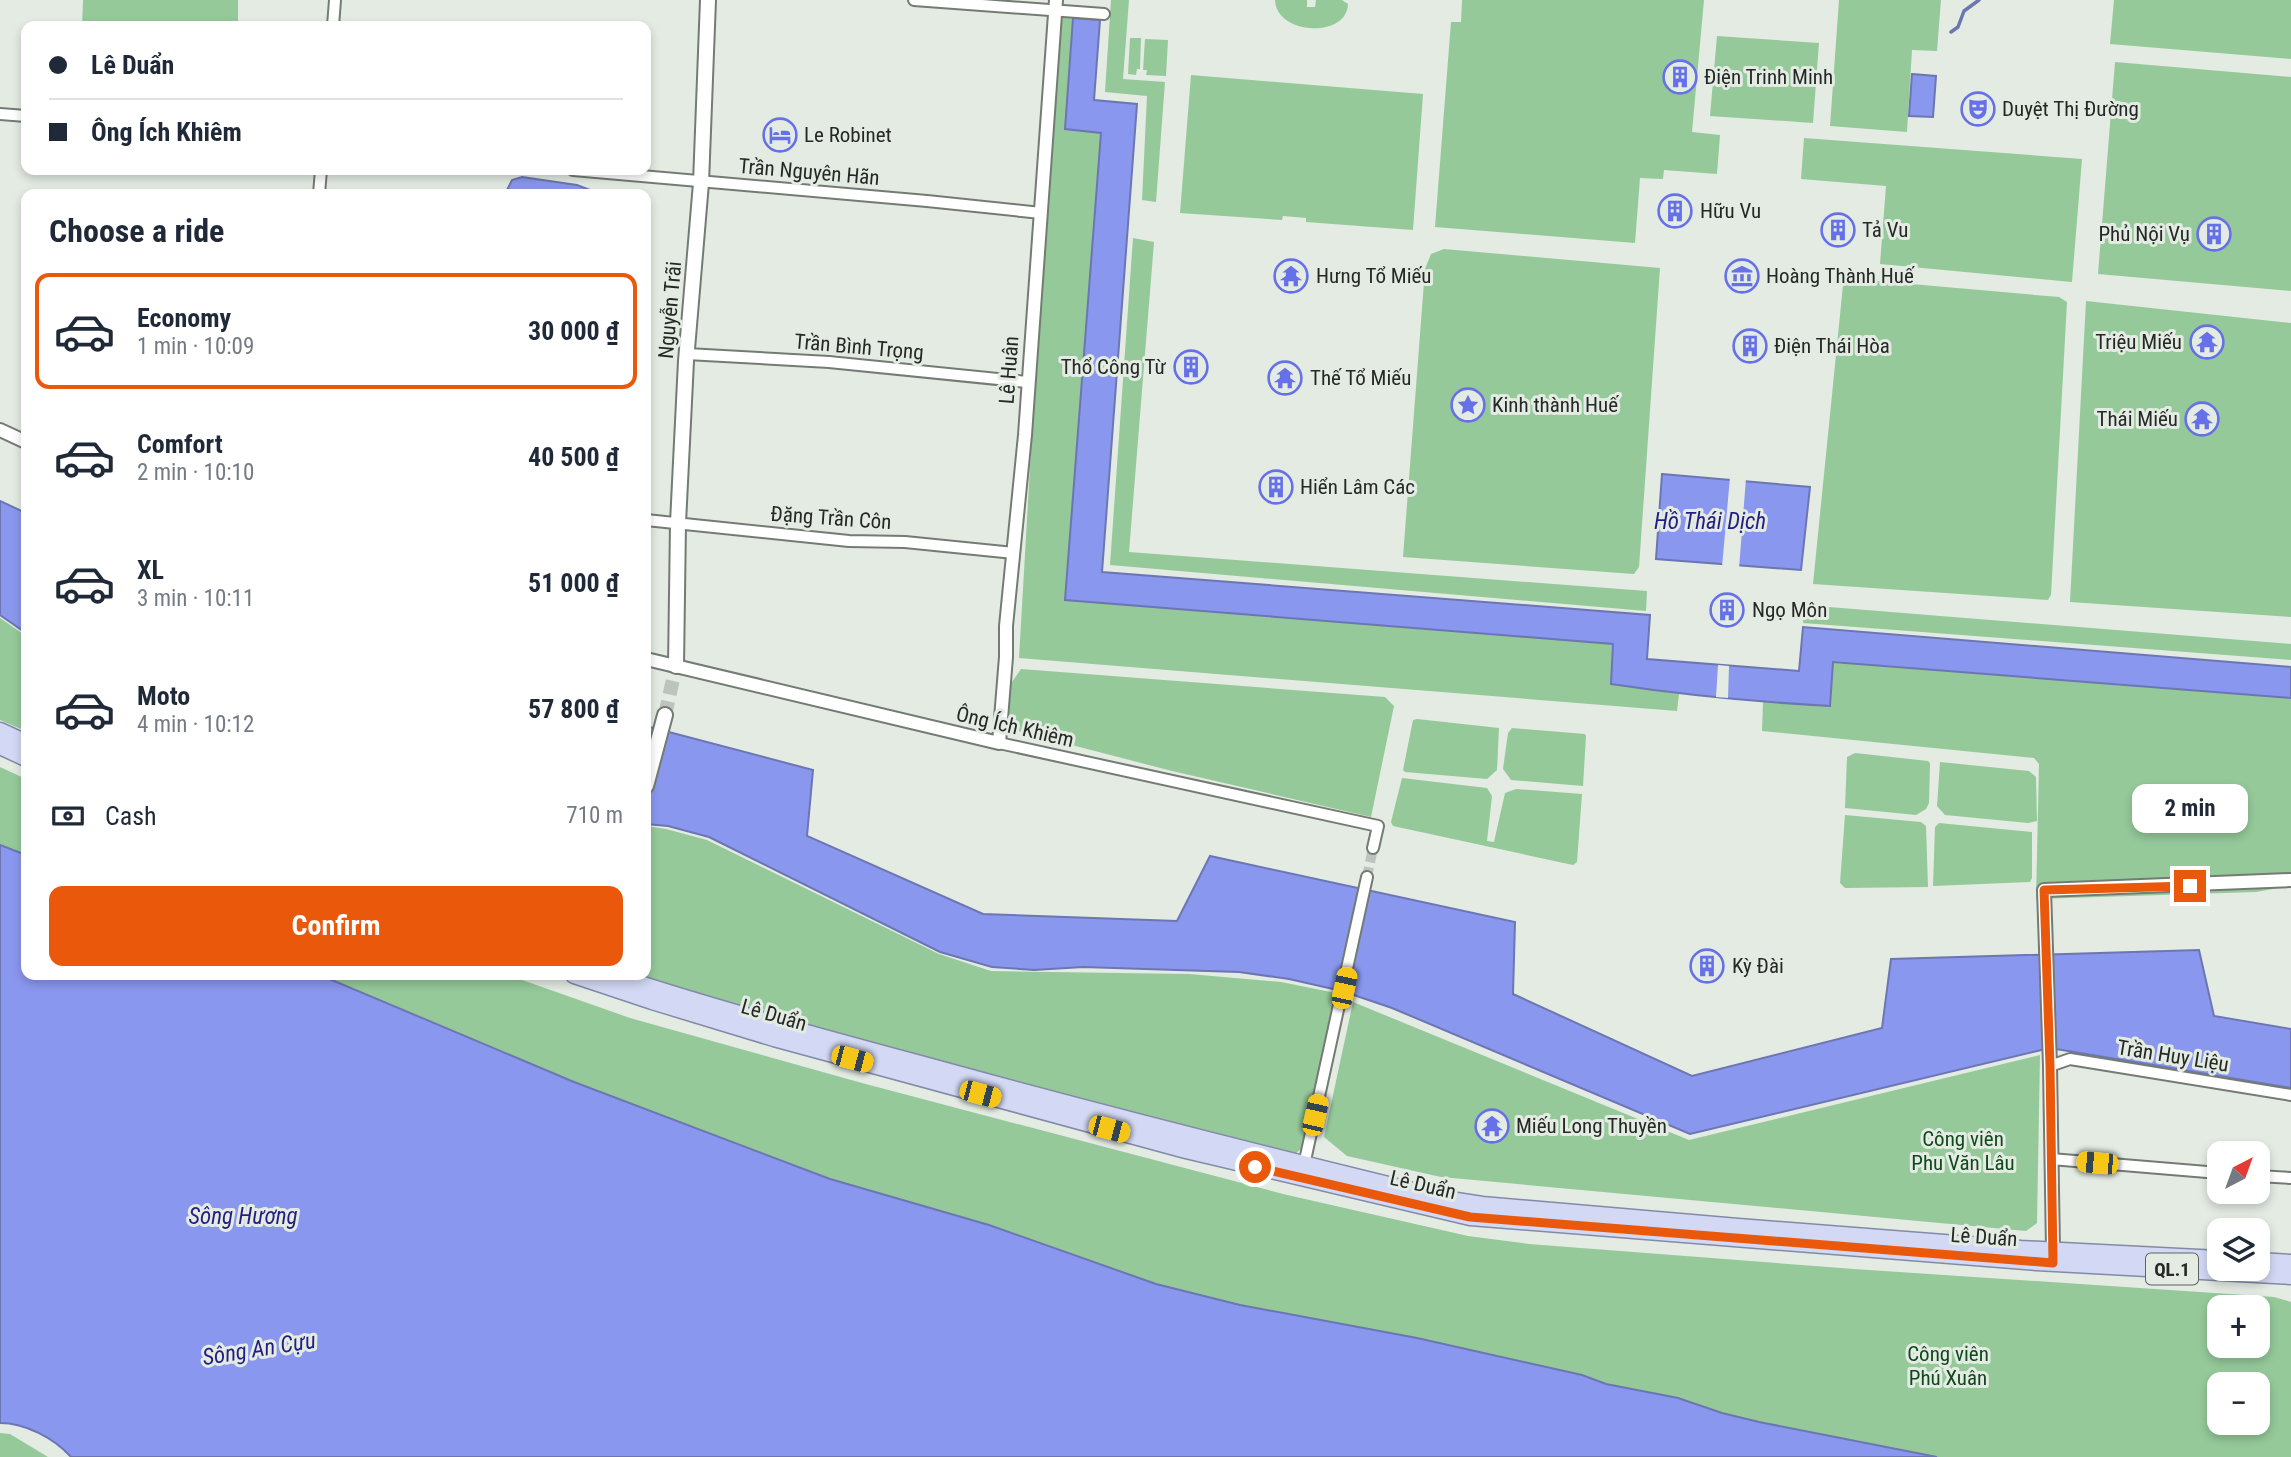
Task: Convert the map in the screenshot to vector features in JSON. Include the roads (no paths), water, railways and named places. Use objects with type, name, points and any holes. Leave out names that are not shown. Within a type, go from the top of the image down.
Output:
[{"type":"main road","name":"Nguyễn Trãi","points":[[676,666],[678,523],[687,354],[701,183],[708,0]]},
{"type":"main road","points":[[651,767],[665,715]]},
{"type":"main road","points":[[0,731],[21,741]]},
{"type":"main road","points":[[0,746],[21,756]]},
{"type":"main road","name":"Lê Duẩn","points":[[599,980],[774,1038],[1186,1150],[1450,1200],[2053,1256],[2207,1265]]},
{"type":"main road","name":"Lê Duẩn","points":[[627,980],[815,1037],[1302,1171]]},
{"type":"main road","name":"Lê Duẩn","points":[[2053,1256],[2207,1259]]},
{"type":"main road","name":"Lê Duẩn","points":[[2270,1266],[2291,1263]]},
{"type":"main road","name":"Lê Duẩn","points":[[2270,1270],[2291,1276]]},
{"type":"main road","name":"QL.1","points":[[2270,1273],[2291,1284]]},
{"type":"street","points":[[333,21],[335,0]]},
{"type":"street","points":[[914,0],[1055,6],[1104,14]]},
{"type":"street","name":"Lê Huân","points":[[999,743],[1055,6]]},
{"type":"street","points":[[0,114],[21,116]]},
{"type":"street","name":"Trần Nguyên Hãn","points":[[622,175],[1041,213]]},
{"type":"street","name":"Trần Bình Trọng","points":[[687,354],[829,362],[1027,382]]},
{"type":"street","points":[[0,430],[21,440]]},
{"type":"street","name":"Đặng Trần Côn","points":[[651,520],[849,541],[905,542],[1014,553]]},
{"type":"street","name":"Ông Ích Khiêm","points":[[651,660],[999,743],[1378,826],[1373,848]]},
{"type":"street","points":[[1302,1171],[1367,877]]},
{"type":"street","points":[[2053,1256],[2044,890],[2291,880]]},
{"type":"street","name":"Trần Huy Liệu","points":[[2050,1060],[2070,1059],[2291,1095]]},
{"type":"street","points":[[2052,1159],[2207,1172]]},
{"type":"street","points":[[2270,1177],[2291,1178]]},
{"type":"water","points":[[1073,18],[1100,20],[1094,100],[1137,104],[1102,572],[1650,615],[1647,659],[1799,671],[1803,627],[2291,667],[2291,698],[1833,662],[1830,706],[1775,702],[1611,684],[1613,644],[1065,600],[1101,133],[1065,129]]},
{"type":"water","points":[[1912,74],[1936,76],[1933,117],[1909,116]]},
{"type":"water","points":[[522,177],[587,189],[508,189],[512,180]]},
{"type":"water","name":"Hồ Thái Dịch","points":[[1662,474],[1810,487],[1801,570],[1656,559]]},
{"type":"water","points":[[0,501],[21,511],[21,630],[0,615]]},
{"type":"water","points":[[651,727],[813,770],[807,836],[983,914],[1177,921],[1210,856],[1515,922],[1513,994],[1692,1076],[1882,1028],[1891,959],[2199,950],[2214,1016],[2291,1029],[2291,1088],[2050,1048],[1690,1134],[1392,1008],[1342,991],[1289,979],[1239,972],[1083,967],[1034,970],[992,967],[940,952],[709,837],[651,824]]},
{"type":"water","name":"Sông Hương","points":[[0,845],[21,853],[21,980],[332,980],[574,1082],[830,1179],[989,1225],[1156,1284],[1240,1305],[1417,1338],[1582,1375],[1606,1384],[1678,1398],[1759,1422],[1937,1457],[71,1457],[38,1433],[0,1423]]},
{"type":"waterway","points":[[1951,32],[1958,27],[1964,11],[1979,0]]},
{"type":"tunnel","points":[[665,715],[676,666]]},
{"type":"tunnel","points":[[1367,877],[1373,848]]},
{"type":"place","name":"Điện Trinh Minh","points":[[1680,77]]},
{"type":"place","name":"Duyệt Thị Đường","points":[[1978,109]]},
{"type":"place","name":"Le Robinet","points":[[780,135]]},
{"type":"place","name":"Hữu Vu","points":[[1675,211]]},
{"type":"place","name":"Tả Vu","points":[[1838,230]]},
{"type":"place","name":"Phủ Nội Vụ","points":[[2214,234]]},
{"type":"place","name":"Hưng Tổ Miếu","points":[[1291,276]]},
{"type":"place","name":"Hoàng Thành Huế","points":[[1742,276]]},
{"type":"place","name":"Triệu Miếu","points":[[2207,342]]},
{"type":"place","name":"Điện Thái Hòa","points":[[1750,346]]},
{"type":"place","name":"Thổ Công Từ","points":[[1191,367]]},
{"type":"place","name":"Thế Tổ Miếu","points":[[1285,378]]},
{"type":"place","name":"Kinh thành Huế","points":[[1468,405]]},
{"type":"place","name":"Thái Miếu","points":[[2202,419]]},
{"type":"place","name":"Hiển Lâm Các","points":[[1276,487]]},
{"type":"place","name":"Ngọ Môn","points":[[1727,610]]},
{"type":"place","name":"Kỳ Đài","points":[[1707,966]]},
{"type":"place","name":"Miếu Long Thuyền","points":[[1492,1126]]},
{"type":"park label","name":"Công viên Phu Văn Lâu","points":[[1963,1151]]},
{"type":"park label","name":"Công viên Phú Xuân","points":[[1948,1366]]},
{"type":"water label","name":"Sông An Cựu","points":[[259,1349]]}]
